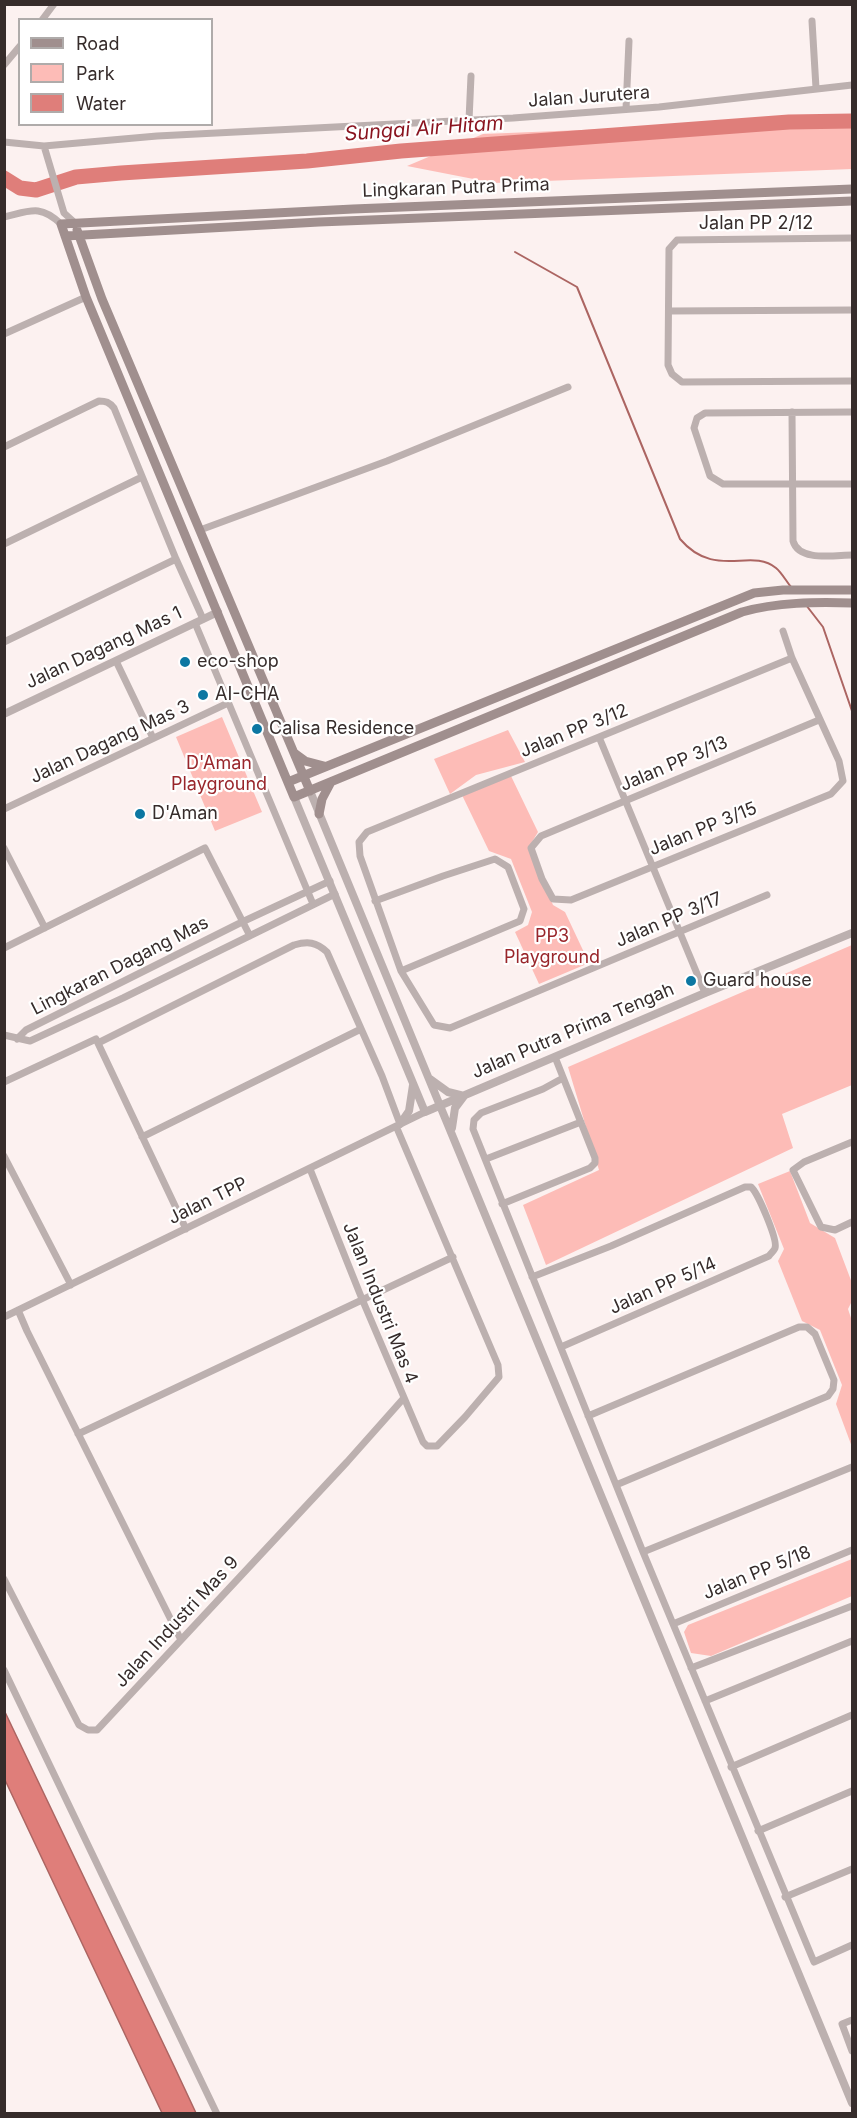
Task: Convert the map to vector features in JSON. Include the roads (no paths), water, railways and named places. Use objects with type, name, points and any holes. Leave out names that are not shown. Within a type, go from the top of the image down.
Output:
[{"type":"main road","name":"Lingkaran Putra Prima","points":[[61,224],[365,208],[852,189]]},
{"type":"main road","name":"Lingkaran Putra Prima","points":[[65,236],[319,222],[852,201]]},
{"type":"main road","points":[[74,222],[102,299],[310,791]]},
{"type":"main road","points":[[61,224],[86,297],[294,797],[742,612],[790,604],[852,603]]},
{"type":"main road","points":[[288,782],[754,593],[783,590],[852,590]]},
{"type":"main road","points":[[294,753],[315,765],[327,766]]},
{"type":"main road","points":[[319,813],[322,799],[331,782]]},
{"type":"street","points":[[44,18],[54,4]]},
{"type":"street","points":[[812,21],[816,88]]},
{"type":"street","points":[[626,109],[629,41]]},
{"type":"street","points":[[4,65],[18,48]]},
{"type":"street","points":[[469,120],[471,76]]},
{"type":"street","name":"Jalan Jurutera","points":[[4,142],[44,146],[157,136],[513,118],[670,106],[852,85]]},
{"type":"street","points":[[44,146],[64,213],[74,222]]},
{"type":"street","points":[[4,217],[38,210],[50,214],[61,224]]},
{"type":"street","points":[[61,224],[64,213]]},
{"type":"street","name":"Jalan PP 2/12","points":[[669,310],[669,253],[673,242],[684,239],[852,238]]},
{"type":"street","points":[[4,334],[86,297]]},
{"type":"street","points":[[852,310],[669,310],[668,365],[672,374],[682,381],[852,381]]},
{"type":"street","points":[[200,530],[387,462],[568,387]]},
{"type":"street","points":[[4,447],[99,401],[108,402],[114,408],[176,559],[228,703],[313,904]]},
{"type":"street","points":[[792,412],[793,541],[795,548],[809,555],[852,555]]},
{"type":"street","points":[[852,412],[705,413],[700,414],[694,422],[695,434],[710,476],[723,484],[852,484]]},
{"type":"street","points":[[4,544],[142,477]]},
{"type":"street","points":[[4,642],[176,559]]},
{"type":"street","name":"Jalan Dagang Mas 1","points":[[4,714],[218,612]]},
{"type":"street","points":[[783,631],[819,720]]},
{"type":"street","name":"Jalan PP 3/12","points":[[375,901],[360,856],[359,842],[367,832],[792,658]]},
{"type":"street","points":[[116,661],[153,738]]},
{"type":"street","name":"Jalan Dagang Mas 3","points":[[4,809],[228,703]]},
{"type":"street","name":"Jalan PP 3/15","points":[[570,900],[831,794],[843,781],[839,761],[819,720]]},
{"type":"street","name":"Jalan PP 3/13","points":[[570,900],[553,900],[542,879],[531,848],[541,836],[819,720]]},
{"type":"street","points":[[599,737],[705,993]]},
{"type":"street","points":[[310,791],[852,2103]]},
{"type":"street","points":[[294,797],[425,1112]]},
{"type":"street","points":[[4,848],[45,928]]},
{"type":"street","points":[[4,948],[205,848],[250,936]]},
{"type":"street","points":[[495,859],[508,867],[524,909],[520,921],[402,971],[375,901],[495,859]]},
{"type":"street","name":"Lingkaran Dagang Mas","points":[[16,1039],[26,1030],[242,922],[330,881]]},
{"type":"street","name":"Lingkaran Dagang Mas","points":[[16,1039],[30,1041],[123,999],[335,894]]},
{"type":"street","name":"Jalan PP 3/17","points":[[402,971],[434,1025],[450,1028],[767,895]]},
{"type":"street","name":"Jalan Putra Prima Tengah","points":[[425,1112],[852,933]]},
{"type":"street","points":[[78,1434],[453,1257],[361,1029],[327,952],[319,945],[307,942],[294,945],[98,1043]]},
{"type":"street","points":[[142,1137],[361,1029]]},
{"type":"street","points":[[4,1035],[16,1039]]},
{"type":"street","points":[[4,1082],[96,1039],[186,1229]]},
{"type":"street","points":[[502,1204],[590,1168],[595,1163],[555,1057]]},
{"type":"street","points":[[429,1077],[448,1092],[464,1096],[455,1108],[451,1132]]},
{"type":"street","points":[[563,1078],[543,1089],[481,1113],[474,1120],[473,1129],[643,1552],[814,1962],[852,1945]]},
{"type":"street","points":[[398,1125],[409,1111],[413,1083]]},
{"type":"street","name":"Jalan TPP","points":[[4,1317],[425,1112]]},
{"type":"street","points":[[486,1159],[581,1122]]},
{"type":"street","points":[[852,1142],[804,1162],[793,1170],[821,1227],[835,1230],[852,1222]]},
{"type":"street","points":[[4,1156],[70,1285]]},
{"type":"street","name":"Jalan Industri Mas 4","points":[[310,1168],[403,1399],[427,1446],[436,1446],[465,1418],[499,1377],[498,1365],[453,1257]]},
{"type":"street","name":"Jalan PP 5/14","points":[[532,1277],[746,1187],[751,1187],[756,1193],[776,1240],[775,1249],[769,1256],[561,1347]]},
{"type":"street","points":[[18,1310],[181,1640]]},
{"type":"street","points":[[588,1416],[799,1327],[807,1327],[815,1334],[834,1380],[833,1389],[828,1396],[616,1485]]},
{"type":"street","name":"Jalan Industri Mas 9","points":[[4,1579],[79,1725],[87,1730],[97,1730],[348,1462],[403,1399]]},
{"type":"street","points":[[643,1552],[852,1467]]},
{"type":"street","name":"Jalan PP 5/18","points":[[673,1624],[852,1550]]},
{"type":"street","points":[[691,1668],[852,1606]]},
{"type":"street","points":[[705,1701],[852,1641]]},
{"type":"street","points":[[4,1670],[217,2114]]},
{"type":"street","points":[[732,1767],[852,1715]]},
{"type":"street","points":[[758,1831],[852,1791]]},
{"type":"street","points":[[785,1897],[852,1869]]},
{"type":"street","points":[[852,2020],[842,2024],[852,2051]]},
{"type":"water","points":[[4,1710],[196,2113],[162,2113],[5,1780]]},
{"type":"waterway","name":"Sungai Air Hitam","points":[[4,178],[20,188],[36,190],[76,177],[121,173],[307,161],[401,151],[789,122],[852,121]]},
{"type":"waterway","points":[[515,252],[577,287],[680,539],[693,551],[706,558],[719,561],[766,562],[776,568],[791,587]]},
{"type":"waterway","points":[[806,605],[823,627],[852,711]]},
{"type":"place","name":"eco-shop","points":[[185,662]]},
{"type":"place","name":"AI-CHA","points":[[203,695]]},
{"type":"place","name":"Calisa Residence","points":[[257,729]]},
{"type":"place","name":"D'Aman","points":[[140,814]]},
{"type":"place","name":"Guard house","points":[[691,981]]},
{"type":"park label","name":"D'Aman Playground","points":[[219,774]]},
{"type":"park label","name":"PP3 Playground","points":[[552,947]]}]
